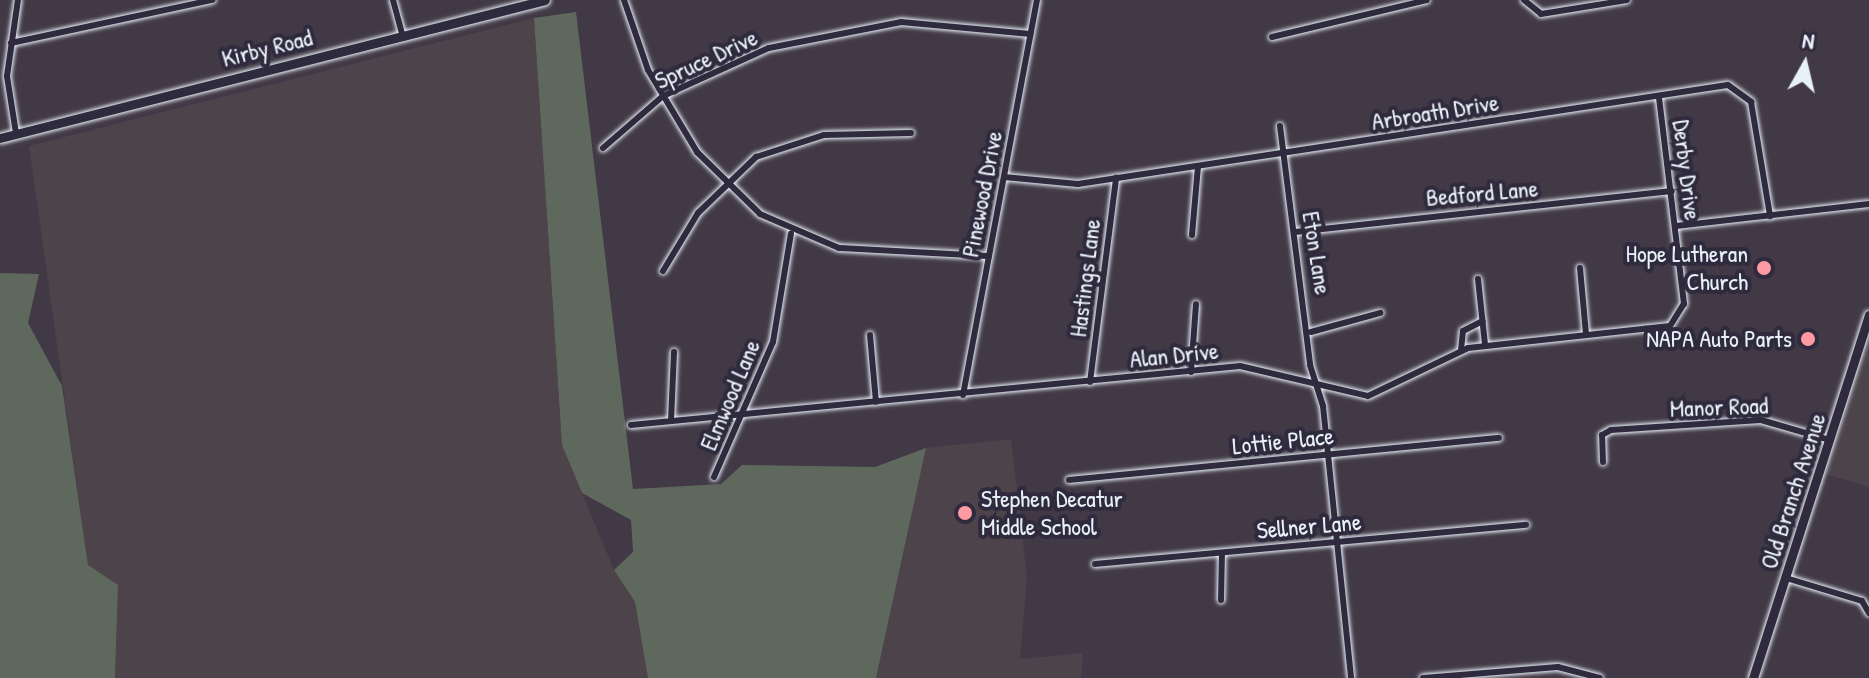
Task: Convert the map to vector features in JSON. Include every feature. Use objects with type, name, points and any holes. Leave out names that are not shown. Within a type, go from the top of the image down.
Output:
[{"type":"main road","name":"Kirby Road","points":[[0,138],[545,0]]},
{"type":"main road","name":"Old Branch Avenue","points":[[1753,678],[1865,340],[1869,315]]},
{"type":"street","points":[[16,133],[9,56],[18,0]]},
{"type":"street","points":[[11,43],[212,0]]},
{"type":"street","points":[[393,0],[402,34]]},
{"type":"street","points":[[624,0],[663,96],[724,185],[791,233],[867,252],[989,256]]},
{"type":"street","name":"Pinewood Drive","points":[[963,395],[1037,0]]},
{"type":"street","points":[[1272,37],[1427,0]]},
{"type":"street","points":[[1524,0],[1541,14],[1627,0]]},
{"type":"street","name":"Spruce Drive","points":[[603,148],[663,96],[749,55],[861,27],[933,22],[1030,34]]},
{"type":"street","points":[[0,55],[9,56]]},
{"type":"street","name":"Arbroath Drive","points":[[1004,177],[1050,186],[1116,178],[1728,85],[1748,96],[1770,216]]},
{"type":"street","name":"Derby Drive","points":[[1659,96],[1683,297]]},
{"type":"street","name":"Eton Lane","points":[[1280,126],[1328,455],[1351,678]]},
{"type":"street","points":[[663,271],[724,185],[756,157],[792,142],[911,133]]},
{"type":"street","points":[[1192,235],[1198,167]]},
{"type":"street","name":"Hastings Lane","points":[[1090,382],[1116,178]]},
{"type":"street","name":"Bedford Lane","points":[[1295,232],[1672,191]]},
{"type":"street","points":[[1676,226],[1869,204]]},
{"type":"street","name":"Elmwood Lane","points":[[714,477],[775,337],[779,274],[791,233]]},
{"type":"street","points":[[1580,268],[1586,334]]},
{"type":"street","points":[[1478,279],[1485,344]]},
{"type":"street","name":"Alan Drive","points":[[631,425],[1256,367],[1368,396],[1461,350],[1485,344],[1670,326],[1682,316],[1683,297]]},
{"type":"street","points":[[1191,372],[1196,304]]},
{"type":"street","points":[[1311,332],[1380,313]]},
{"type":"street","points":[[1461,350],[1463,331],[1483,321]]},
{"type":"street","points":[[870,335],[876,402]]},
{"type":"street","points":[[671,421],[674,352]]},
{"type":"street","name":"Manor Road","points":[[1603,462],[1605,431],[1761,420],[1831,440]]},
{"type":"street","name":"Lottie Place","points":[[1069,480],[1499,438]]},
{"type":"street","name":"Sellner Lane","points":[[1095,564],[1526,525]]},
{"type":"street","points":[[1221,600],[1222,553]]},
{"type":"street","points":[[1786,578],[1865,599],[1869,613]]},
{"type":"street","points":[[1423,678],[1558,667],[1600,678]]},
{"type":"shaded area","points":[[534,18],[562,445],[614,570],[635,602],[648,678],[115,678],[118,586],[88,565],[29,146]]},
{"type":"shaded area","points":[[1869,341],[1869,487],[1826,474]]},
{"type":"shaded area","name":"Stephen Decatur Middle School","points":[[1011,439],[1027,578],[1020,659],[1083,653],[1081,678],[876,678],[926,448]]},
{"type":"green space","points":[[576,12],[633,489],[721,484],[742,465],[875,467],[926,448],[876,678],[648,678],[635,602],[614,570],[633,552],[631,520],[582,493],[562,445],[534,18]]},
{"type":"green space","points":[[0,273],[39,274],[28,323],[62,386],[88,565],[118,585],[115,678],[0,678]]},
{"type":"place","name":"Hope Lutheran Church","points":[[1764,268]]},
{"type":"place","name":"NAPA Auto Parts","points":[[1808,339]]},
{"type":"place","name":"Stephen Decatur Middle School","points":[[965,513]]}]
